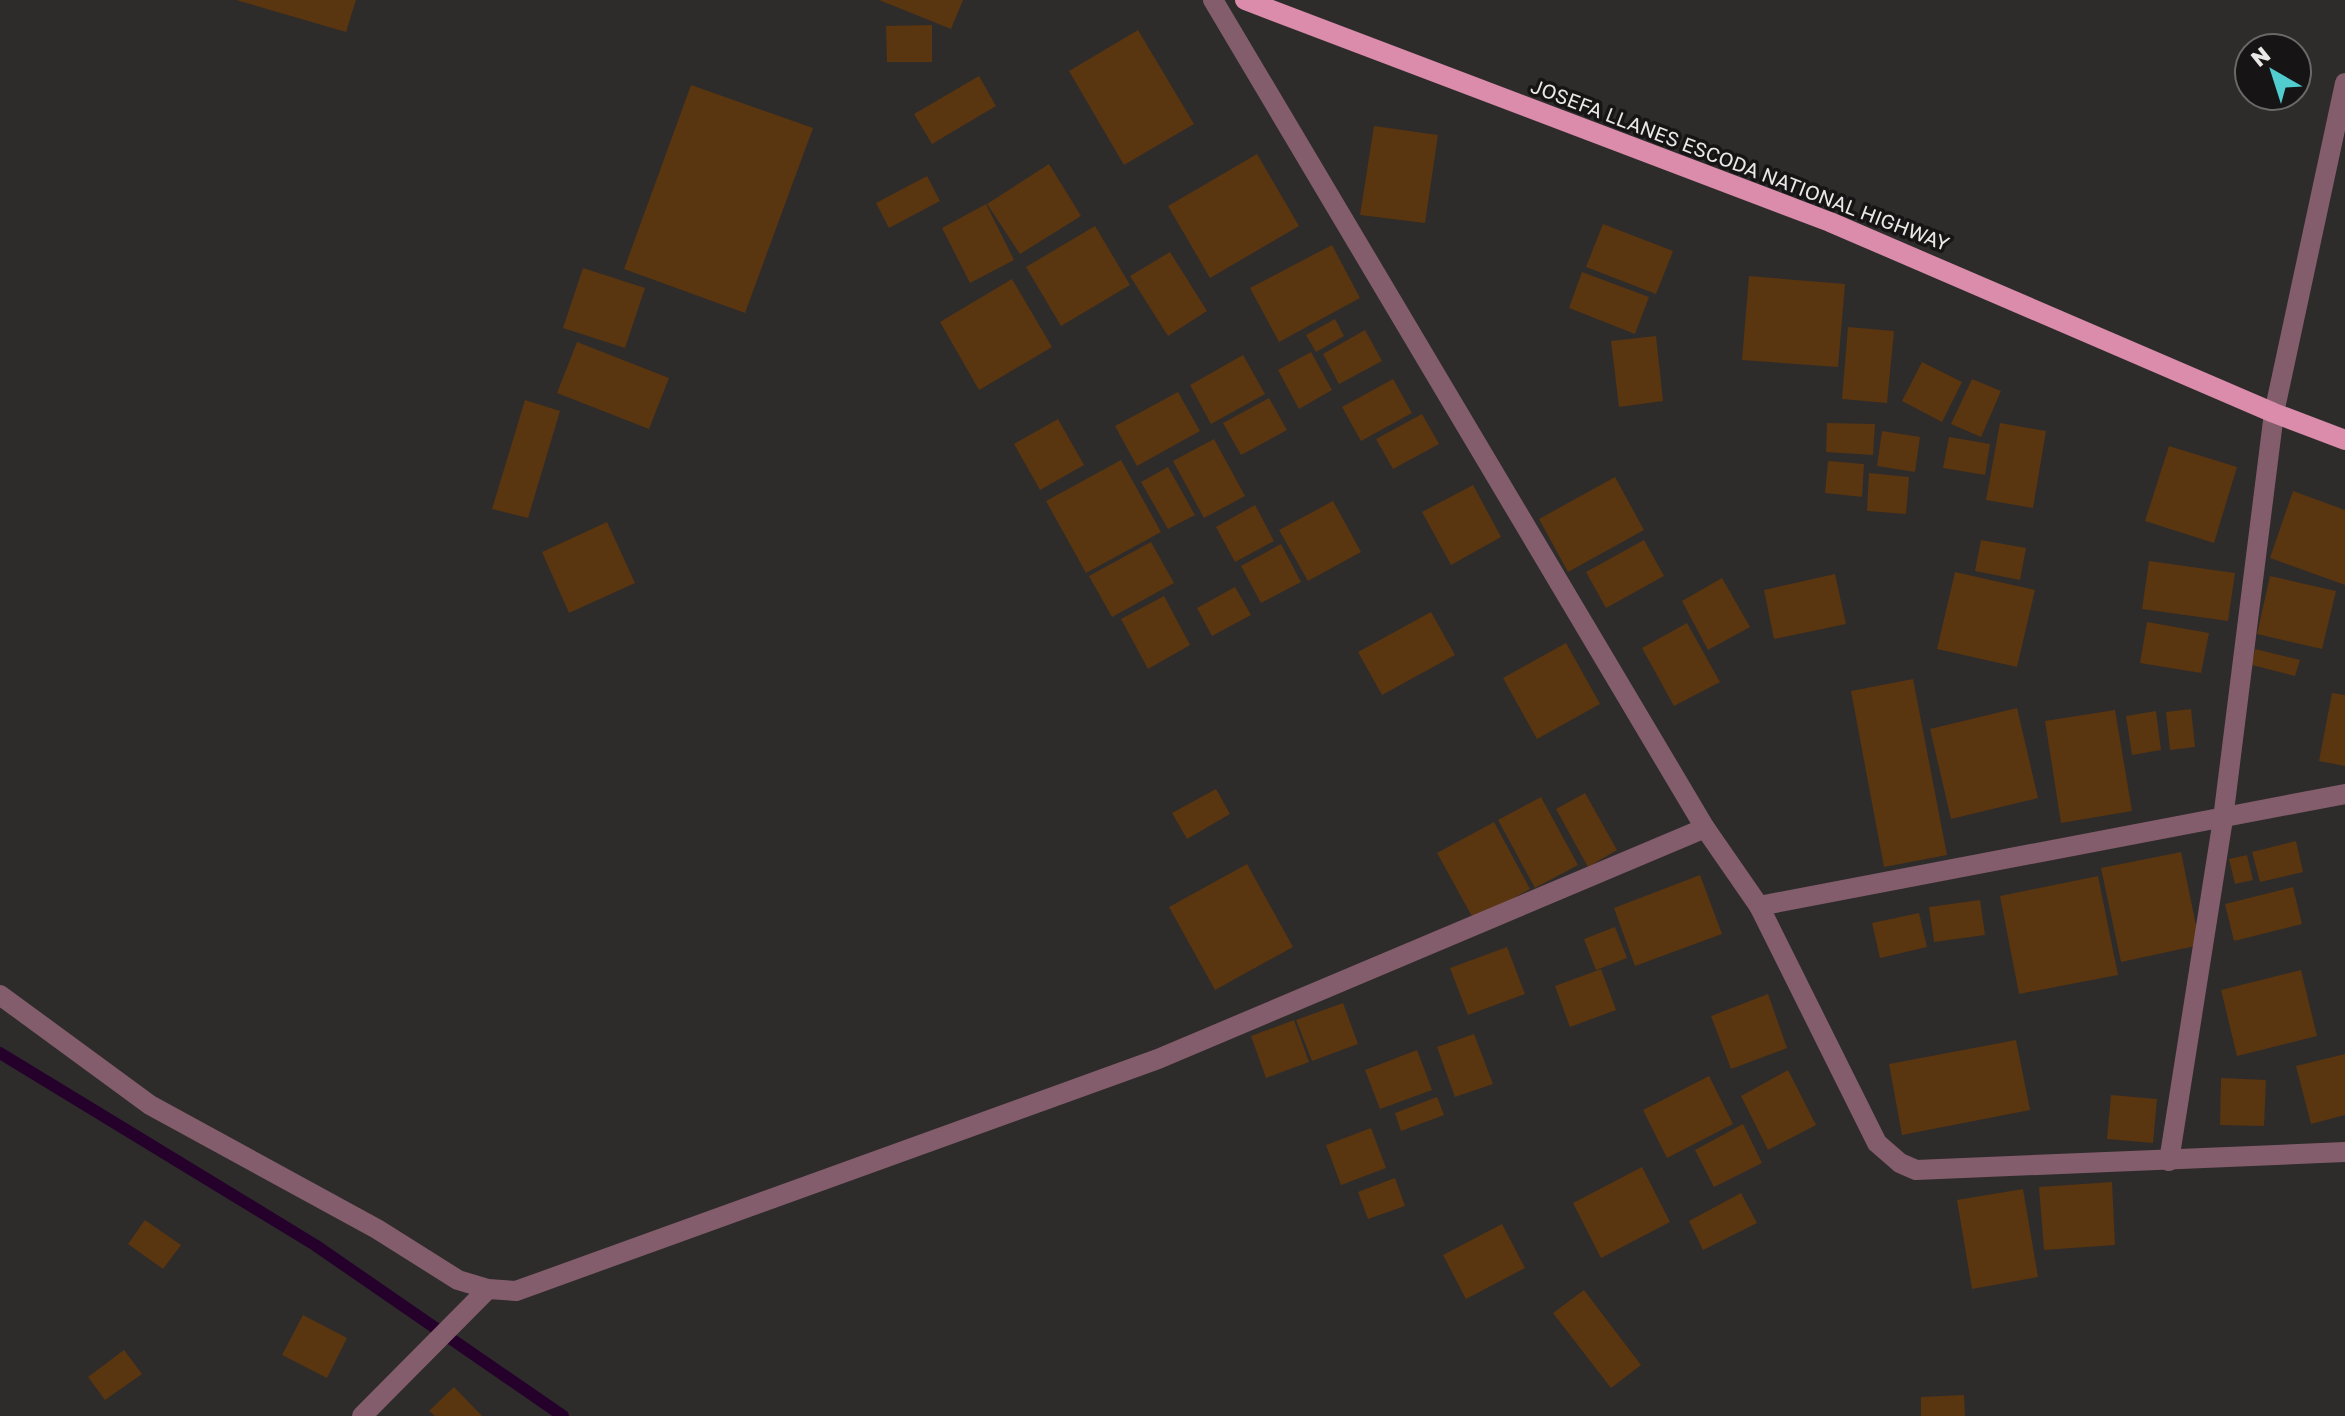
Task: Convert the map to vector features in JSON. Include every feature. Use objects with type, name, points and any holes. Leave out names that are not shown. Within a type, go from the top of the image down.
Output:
[{"type":"main road","name":"JOSEFA LLANES ESCODA NATIONAL HIGHWAY","points":[[1245,0],[1830,222],[2274,413],[2345,440]]},
{"type":"street","points":[[1213,0],[1705,828],[1759,906],[1877,1143],[1900,1163],[1916,1170],[2345,1152]]},
{"type":"street","points":[[2169,1161],[2223,819],[2274,413],[2345,83]]},
{"type":"street","points":[[1759,906],[2345,794]]},
{"type":"street","points":[[0,995],[150,1105],[377,1229],[458,1280],[488,1289],[516,1291],[1158,1059],[1705,828]]},
{"type":"street","points":[[362,1416],[488,1289]]},
{"type":"building","points":[[236,0],[356,0],[346,32]]},
{"type":"building","points":[[879,0],[963,0],[951,29]]},
{"type":"building","points":[[932,25],[932,62],[887,62],[886,26]]},
{"type":"building","points":[[1138,30],[1194,124],[1124,165],[1069,71]]},
{"type":"building","points":[[979,76],[996,106],[932,144],[914,114]]},
{"type":"building","points":[[691,85],[813,128],[745,313],[624,269]]},
{"type":"building","points":[[1374,126],[1438,135],[1425,223],[1360,215]]},
{"type":"building","points":[[1257,154],[1299,226],[1210,278],[1168,206]]},
{"type":"building","points":[[1049,164],[1081,216],[1020,254],[987,204]]},
{"type":"building","points":[[927,176],[940,201],[889,228],[876,203]]},
{"type":"building","points":[[986,204],[1014,260],[970,283],[942,228]]},
{"type":"building","points":[[1603,224],[1673,251],[1656,294],[1586,267]]},
{"type":"building","points":[[1095,226],[1130,285],[1061,326],[1026,267]]},
{"type":"building","points":[[1332,245],[1360,298],[1279,342],[1250,288]]},
{"type":"building","points":[[1170,252],[1207,311],[1168,336],[1130,276]]},
{"type":"building","points":[[583,268],[645,288],[625,348],[563,328]]},
{"type":"building","points":[[1582,272],[1649,297],[1635,334],[1569,308]]},
{"type":"building","points":[[1749,276],[1845,284],[1838,367],[1742,360]]},
{"type":"building","points":[[1012,279],[1052,347],[979,390],[940,322]]},
{"type":"building","points":[[1335,319],[1344,336],[1316,352],[1306,335]]},
{"type":"building","points":[[1848,327],[1894,331],[1887,403],[1842,399]]},
{"type":"building","points":[[1365,330],[1382,361],[1339,384],[1323,354]]},
{"type":"building","points":[[1656,336],[1663,401],[1619,407],[1611,341]]},
{"type":"building","points":[[577,342],[669,378],[649,429],[557,393]]},
{"type":"building","points":[[1311,352],[1332,390],[1299,409],[1278,370]]},
{"type":"building","points":[[1243,355],[1265,394],[1211,424],[1190,385]]},
{"type":"building","points":[[1922,362],[1962,382],[1942,422],[1902,401]]},
{"type":"building","points":[[1393,379],[1412,413],[1361,441],[1342,407]]},
{"type":"building","points":[[1972,379],[2001,391],[1981,437],[1951,424]]},
{"type":"building","points":[[1178,392],[1200,431],[1137,466],[1115,426]]},
{"type":"building","points":[[1269,398],[1287,430],[1241,455],[1223,423]]},
{"type":"building","points":[[525,400],[560,411],[528,518],[492,509]]},
{"type":"building","points":[[1422,414],[1439,444],[1393,469],[1376,439]]},
{"type":"building","points":[[1058,419],[1084,465],[1040,490],[1014,444]]},
{"type":"building","points":[[1827,423],[1875,424],[1873,455],[1826,452]]},
{"type":"building","points":[[2000,423],[2046,431],[2033,508],[1986,500]]},
{"type":"building","points":[[1882,431],[1920,437],[1915,472],[1877,466]]},
{"type":"building","points":[[1949,437],[1990,444],[1985,475],[1943,468]]},
{"type":"building","points":[[1214,439],[1245,496],[1204,518],[1173,461]]},
{"type":"building","points":[[2169,446],[2237,467],[2214,543],[2145,521]]},
{"type":"building","points":[[1121,460],[1161,532],[1086,573],[1046,501]]},
{"type":"building","points":[[1828,461],[1864,464],[1862,497],[1825,493]]},
{"type":"building","points":[[1168,467],[1195,515],[1168,529],[1141,482]]},
{"type":"building","points":[[1869,473],[1909,477],[1906,514],[1867,511]]},
{"type":"building","points":[[1615,477],[1644,530],[1568,572],[1539,519]]},
{"type":"building","points":[[1473,485],[1501,537],[1451,565],[1422,512]]},
{"type":"building","points":[[2293,491],[2345,510],[2345,585],[2270,558]]},
{"type":"building","points":[[1333,501],[1361,552],[1308,581],[1279,530]]},
{"type":"building","points":[[1255,505],[1274,541],[1235,562],[1216,527]]},
{"type":"building","points":[[607,522],[635,583],[569,613],[542,552]]},
{"type":"building","points":[[1644,540],[1664,576],[1606,608],[1586,572]]},
{"type":"building","points":[[1981,540],[2026,548],[2020,580],[1975,571]]},
{"type":"building","points":[[1151,542],[1174,583],[1112,617],[1089,576]]},
{"type":"building","points":[[1281,544],[1301,582],[1261,603],[1241,566]]},
{"type":"building","points":[[2149,561],[2235,573],[2228,621],[2142,609]]},
{"type":"building","points":[[1955,572],[2035,590],[2017,667],[1937,649]]},
{"type":"building","points":[[1835,574],[1846,624],[1774,639],[1764,590]]},
{"type":"building","points":[[2270,576],[2336,591],[2322,649],[2257,634]]},
{"type":"building","points":[[1722,578],[1750,627],[1708,650],[1682,601]]},
{"type":"building","points":[[1235,587],[1251,615],[1212,636],[1197,608]]},
{"type":"building","points":[[1164,596],[1190,645],[1148,669],[1121,619]]},
{"type":"building","points":[[1431,612],[1455,655],[1382,695],[1358,652]]},
{"type":"building","points":[[2147,622],[2209,633],[2201,673],[2140,663]]},
{"type":"building","points":[[1687,623],[1720,682],[1674,706],[1642,648]]},
{"type":"building","points":[[1566,643],[1600,704],[1537,739],[1503,678]]},
{"type":"building","points":[[2255,649],[2300,660],[2295,676],[2252,665]]},
{"type":"building","points":[[1913,679],[1947,855],[1884,867],[1851,691]]},
{"type":"building","points":[[2332,693],[2345,695],[2345,766],[2319,761]]},
{"type":"building","points":[[2017,708],[2038,798],[1951,819],[1930,729]]},
{"type":"building","points":[[2191,709],[2195,747],[2170,750],[2166,712]]},
{"type":"building","points":[[2115,710],[2132,811],[2061,823],[2045,721]]},
{"type":"building","points":[[2156,711],[2161,750],[2132,755],[2126,716]]},
{"type":"building","points":[[1216,789],[1230,814],[1187,839],[1172,813]]},
{"type":"building","points":[[1585,793],[1617,850],[1588,867],[1556,809]]},
{"type":"building","points":[[1541,797],[1578,865],[1535,888],[1498,820]]},
{"type":"building","points":[[1494,822],[1530,889],[1474,920],[1437,853]]},
{"type":"building","points":[[2296,841],[2303,872],[2260,882],[2252,852]]},
{"type":"building","points":[[2181,852],[2200,945],[2121,962],[2101,868]]},
{"type":"building","points":[[2247,855],[2253,880],[2235,884],[2229,859]]},
{"type":"building","points":[[1247,864],[1293,947],[1215,990],[1169,907]]},
{"type":"building","points":[[1700,875],[1722,934],[1635,966],[1614,908]]},
{"type":"building","points":[[2098,876],[2118,975],[2019,994],[2000,896]]},
{"type":"building","points":[[2293,887],[2302,924],[2234,941],[2225,904]]},
{"type":"building","points":[[1980,900],[1985,935],[1934,942],[1929,907]]},
{"type":"building","points":[[1919,913],[1927,947],[1880,958],[1872,923]]},
{"type":"building","points":[[1615,927],[1627,958],[1596,970],[1584,939]]},
{"type":"building","points":[[1507,947],[1525,994],[1468,1015],[1450,968]]},
{"type":"building","points":[[1601,969],[1616,1010],[1570,1027],[1555,986]]},
{"type":"building","points":[[2301,970],[2317,1036],[2237,1056],[2221,990]]},
{"type":"building","points":[[1768,994],[1787,1048],[1731,1069],[1711,1016]]},
{"type":"building","points":[[1343,1003],[1358,1044],[1312,1061],[1296,1020]]},
{"type":"building","points":[[1294,1020],[1309,1062],[1266,1078],[1251,1036]]},
{"type":"building","points":[[1474,1034],[1493,1084],[1455,1097],[1437,1047]]},
{"type":"building","points":[[2016,1040],[2030,1110],[1902,1135],[1889,1064]]},
{"type":"building","points":[[1417,1050],[1432,1090],[1380,1109],[1365,1070]]},
{"type":"building","points":[[2345,1054],[2345,1115],[2311,1124],[2296,1066]]},
{"type":"building","points":[[1788,1070],[1816,1125],[1768,1150],[1741,1096]]},
{"type":"building","points":[[1709,1076],[1733,1124],[1667,1158],[1643,1110]]},
{"type":"building","points":[[2221,1078],[2266,1080],[2264,1126],[2220,1125]]},
{"type":"building","points":[[2111,1095],[2157,1099],[2153,1143],[2107,1139]]},
{"type":"building","points":[[1437,1097],[1444,1115],[1401,1131],[1395,1113]]},
{"type":"building","points":[[1743,1124],[1762,1163],[1714,1187],[1695,1150]]},
{"type":"building","points":[[1371,1128],[1386,1168],[1341,1185],[1326,1145]]},
{"type":"building","points":[[1642,1167],[1670,1222],[1601,1258],[1573,1203]]},
{"type":"building","points":[[1395,1178],[1405,1206],[1368,1219],[1358,1192]]},
{"type":"building","points":[[2112,1182],[2115,1245],[2044,1250],[2039,1187]]},
{"type":"building","points":[[2023,1189],[2038,1277],[1972,1289],[1957,1200]]},
{"type":"building","points":[[1741,1193],[1757,1223],[1703,1250],[1689,1221]]},
{"type":"building","points":[[145,1220],[181,1245],[163,1269],[128,1244]]},
{"type":"building","points":[[1502,1224],[1525,1268],[1466,1299],[1443,1255]]},
{"type":"building","points":[[1584,1290],[1641,1365],[1611,1388],[1553,1313]]},
{"type":"building","points":[[303,1315],[347,1338],[327,1378],[282,1355]]},
{"type":"building","points":[[124,1350],[142,1374],[105,1400],[88,1377]]},
{"type":"building","points":[[454,1387],[482,1416],[435,1416],[429,1411]]},
{"type":"building","points":[[1964,1395],[1965,1416],[1921,1416],[1921,1397]]},
{"type":"waterway","points":[[0,1053],[315,1245],[563,1416]]}]
